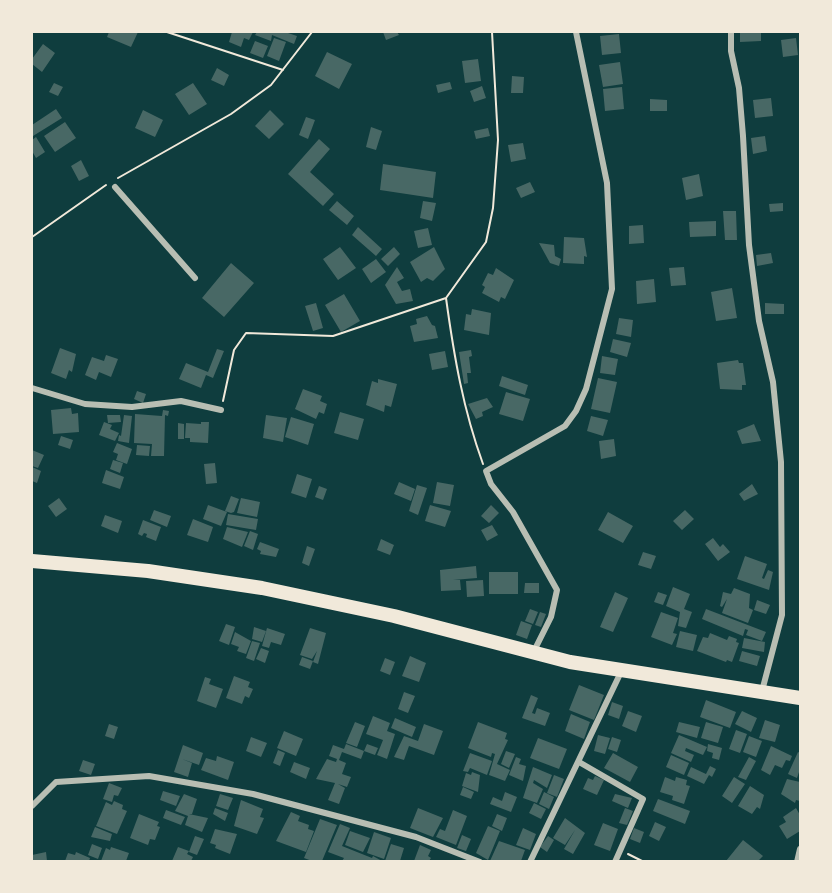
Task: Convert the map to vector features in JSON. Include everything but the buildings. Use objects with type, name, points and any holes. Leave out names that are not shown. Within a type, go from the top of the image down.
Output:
[{"type":"highway","points":[[32,561],[148,571],[262,588],[394,616],[532,654],[622,671],[800,698]]},
{"type":"street","points":[[532,654],[551,617],[556,590],[553,579],[532,548],[513,512],[490,484],[486,471],[565,426],[576,411],[586,389],[612,289],[607,183],[576,32]]},
{"type":"street","points":[[731,32],[731,51],[739,88],[749,245],[759,321],[773,382],[781,462],[782,615],[762,692]]},
{"type":"street","points":[[115,187],[195,278]]},
{"type":"street","points":[[32,388],[85,404],[132,407],[181,401],[221,410]]},
{"type":"street","points":[[530,861],[622,671]]},
{"type":"street","points":[[579,762],[643,799],[615,861]]},
{"type":"street","points":[[32,806],[56,782],[149,776],[252,794],[416,837],[480,861]]},
{"type":"street","points":[[797,861],[801,849]]},
{"type":"path","points":[[167,32],[283,70]]},
{"type":"path","points":[[32,237],[105,186],[231,114],[271,85],[312,32]]},
{"type":"path","points":[[221,410],[234,350],[246,333],[333,336],[446,298],[486,242],[493,208],[498,140],[492,32]]},
{"type":"path","points":[[446,298],[456,373],[469,426],[486,471]]},
{"type":"path","points":[[620,850],[644,861]]}]
